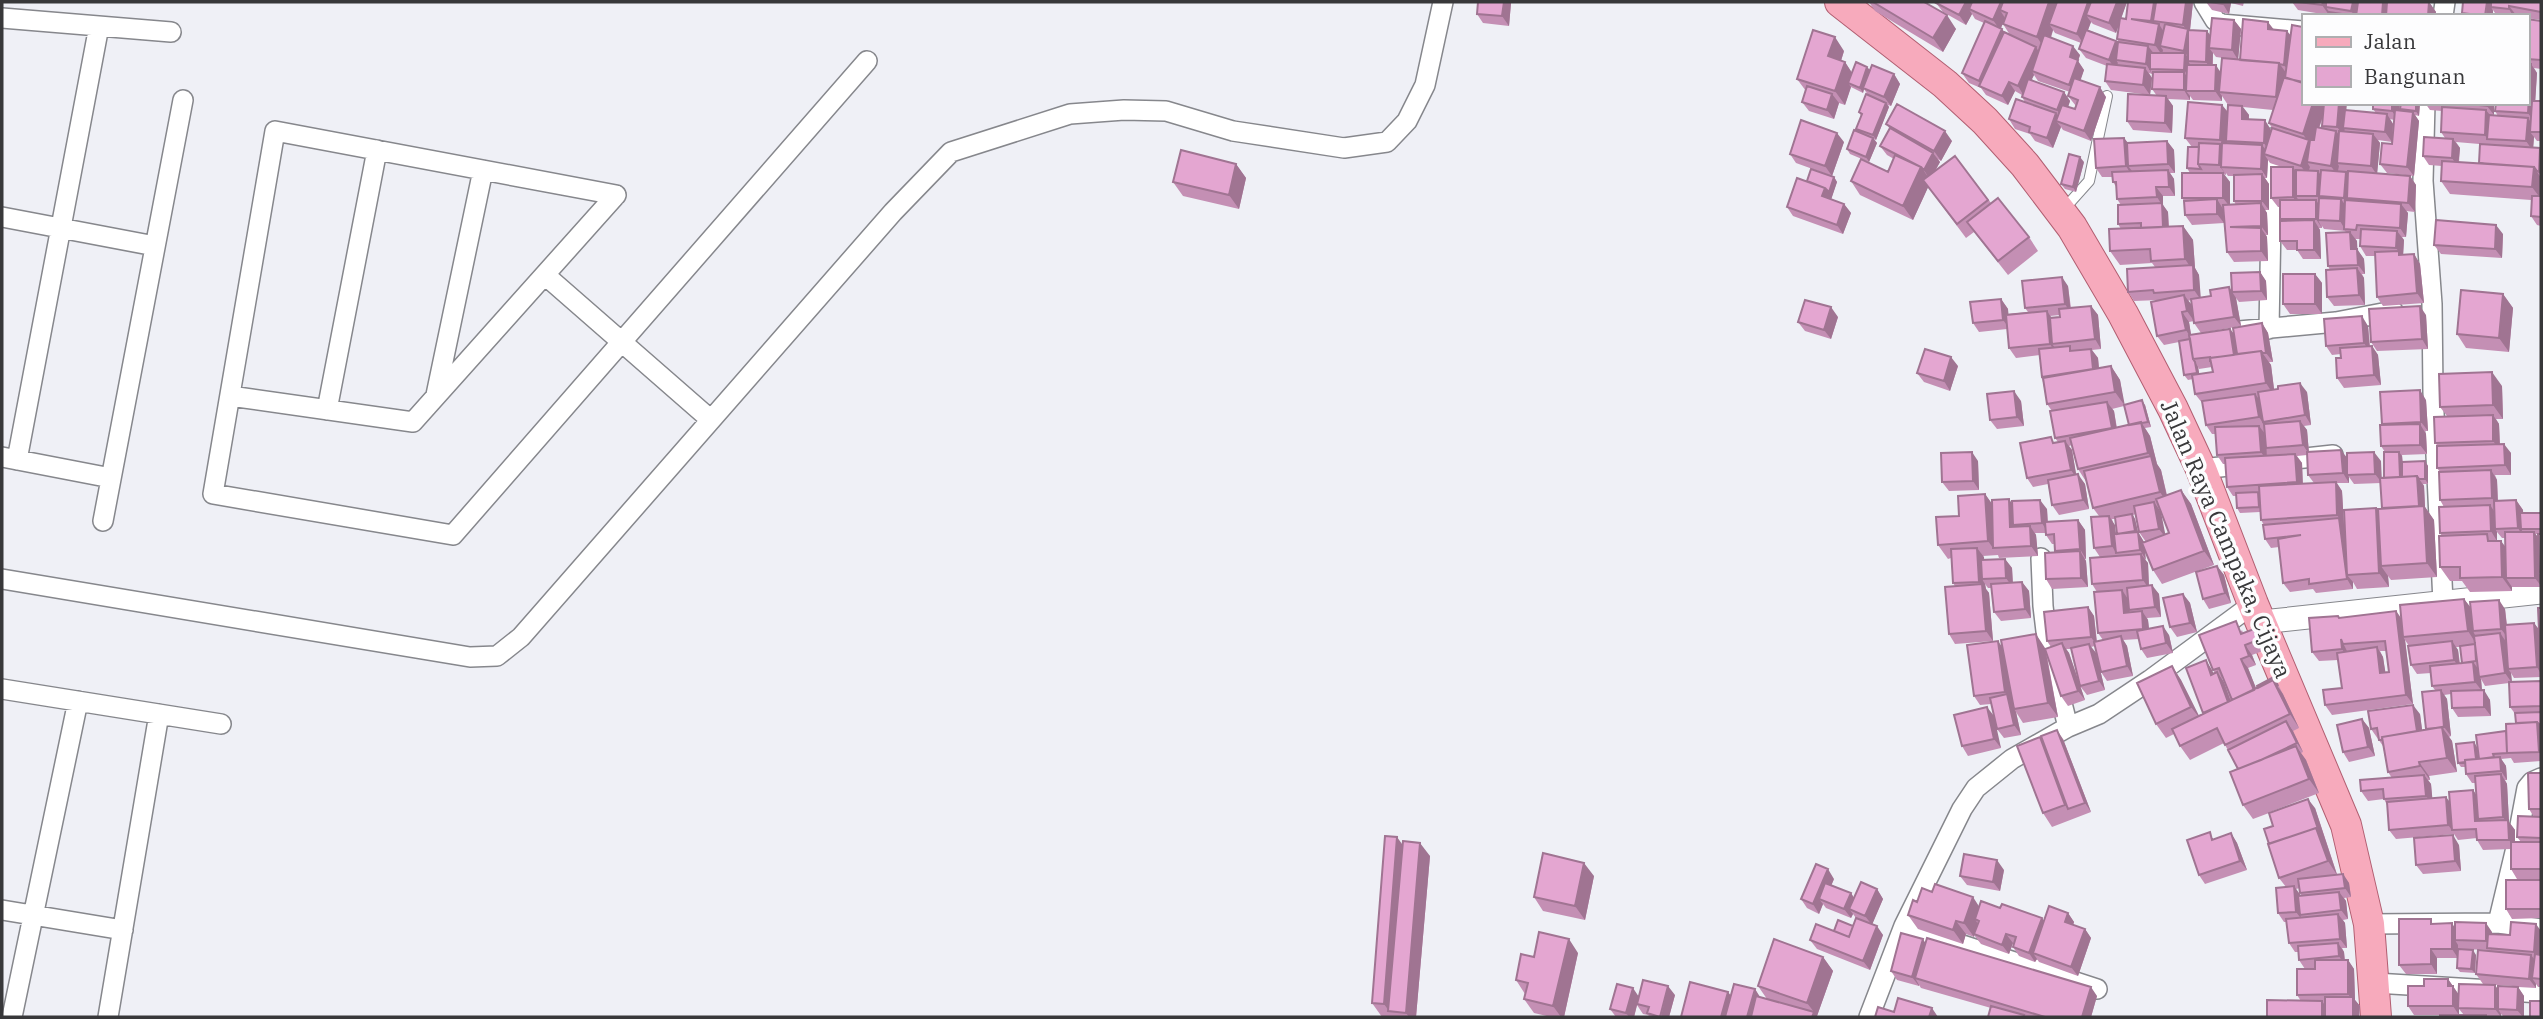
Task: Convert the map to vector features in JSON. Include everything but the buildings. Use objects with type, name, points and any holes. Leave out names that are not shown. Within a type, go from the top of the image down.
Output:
[{"type":"main road","name":"Jalan Raya Campaka, Cijaya","points":[[1840,2],[1945,84],[1985,121],[2025,164],[2061,212],[2123,314],[2174,409],[2346,825],[2369,924],[2376,1017]]},
{"type":"street","points":[[2,579],[470,657],[497,656],[520,637],[884,222],[951,152],[1070,114],[1124,110],[1166,111],[1233,131],[1344,148],[1387,142],[1407,121],[1424,85],[1443,2]]},
{"type":"street","points":[[2204,2],[2215,20],[2221,24],[2302,31]]},
{"type":"street","points":[[3,22],[172,32]]},
{"type":"street","points":[[99,26],[61,228],[9,458],[111,478]]},
{"type":"street","points":[[230,396],[413,422],[616,195],[275,131],[230,396],[214,494],[453,535],[867,61]]},
{"type":"street","points":[[103,521],[183,100]]},
{"type":"street","points":[[2425,105],[2416,181],[2432,304],[2442,602]]},
{"type":"street","points":[[2269,329],[2276,174],[2274,114]]},
{"type":"street","points":[[327,410],[377,150]]},
{"type":"street","points":[[436,397],[483,170]]},
{"type":"street","points":[[2,217],[155,246]]},
{"type":"street","points":[[545,275],[710,420]]},
{"type":"street","points":[[2214,333],[2336,323],[2432,304]]},
{"type":"street","points":[[2201,469],[2350,454]]},
{"type":"street","points":[[2041,558],[2048,648],[2068,727]]},
{"type":"street","points":[[1869,1017],[1903,926],[1962,809],[1976,788],[2012,759],[2068,727],[2099,714],[2257,613],[2442,602],[2541,592]]},
{"type":"street","points":[[2,689],[221,724]]},
{"type":"street","points":[[12,1017],[78,701]]},
{"type":"street","points":[[108,1017],[159,714]]},
{"type":"street","points":[[2498,923],[2515,852],[2526,789],[2541,778]]},
{"type":"street","points":[[2,910],[123,930]]},
{"type":"street","points":[[2369,924],[2498,923],[2541,929]]},
{"type":"street","points":[[1903,926],[2097,989]]},
{"type":"street","points":[[2375,983],[2541,993]]},
{"type":"lane","points":[[2061,212],[2089,181],[2107,96]]}]
